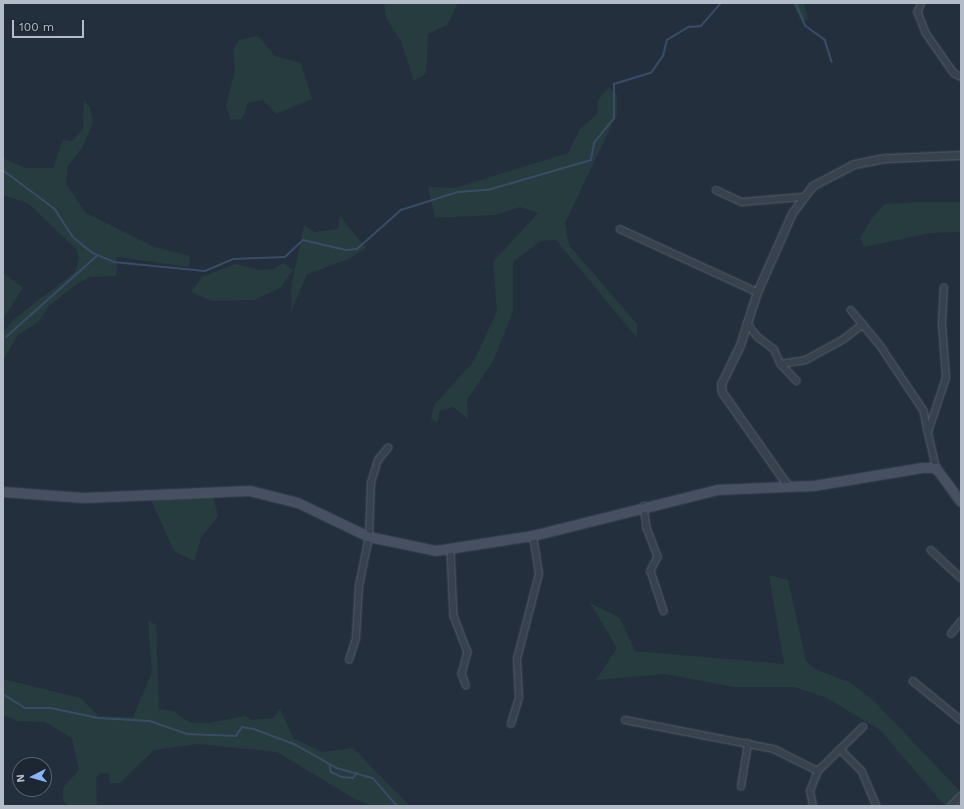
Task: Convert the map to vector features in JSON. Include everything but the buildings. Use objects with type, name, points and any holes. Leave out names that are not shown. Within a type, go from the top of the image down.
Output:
[{"type":"main road","points":[[3,492],[84,498],[250,491],[298,502],[369,537],[436,551],[451,551],[533,536],[644,506],[732,488],[788,486],[936,468],[961,502]]},
{"type":"street","points":[[922,3],[918,12],[926,33],[954,73],[961,77]]},
{"type":"street","points":[[788,486],[722,392],[723,376],[740,345],[758,292],[802,197],[830,175],[863,162],[961,154]]},
{"type":"street","points":[[716,190],[742,202],[802,197]]},
{"type":"street","points":[[620,229],[758,292]]},
{"type":"street","points":[[928,432],[946,378],[942,323],[944,288]]},
{"type":"street","points":[[852,310],[924,411],[936,468]]},
{"type":"street","points":[[747,323],[774,349],[781,364],[797,381]]},
{"type":"street","points":[[781,364],[806,360],[844,339],[863,324]]},
{"type":"street","points":[[349,660],[356,638],[359,586],[369,537],[371,483],[378,460],[388,448]]},
{"type":"street","points":[[644,506],[647,528],[658,557],[651,570],[664,611]]},
{"type":"street","points":[[511,724],[519,698],[517,659],[539,574],[533,536]]},
{"type":"street","points":[[930,550],[961,578]]},
{"type":"street","points":[[451,551],[454,616],[468,652],[462,674],[466,685]]},
{"type":"street","points":[[951,634],[961,621]]},
{"type":"street","points":[[913,681],[961,720]]},
{"type":"street","points":[[625,720],[774,749],[818,771]]},
{"type":"street","points":[[813,806],[810,791],[818,771],[842,751],[863,727]]},
{"type":"street","points":[[741,787],[748,744]]},
{"type":"street","points":[[842,751],[862,771],[877,806]]},
{"type":"street","points":[[951,806],[961,796]]},
{"type":"green space","points":[[384,3],[458,3],[447,25],[428,34],[426,74],[414,81],[401,41],[386,18]]},
{"type":"green space","points":[[792,3],[804,3],[808,20],[801,21]]},
{"type":"green space","points":[[258,36],[275,56],[301,63],[312,99],[276,114],[263,100],[248,103],[242,119],[231,120],[226,105],[235,70],[233,50],[239,40]]},
{"type":"green space","points":[[609,87],[617,95],[617,114],[565,223],[569,245],[637,324],[637,338],[556,240],[540,241],[513,262],[513,312],[493,361],[467,400],[468,419],[453,407],[440,411],[437,423],[431,419],[434,405],[474,361],[497,311],[493,262],[538,213],[520,207],[496,215],[435,218],[428,187],[455,188],[568,153],[580,129],[597,114],[598,100]]},
{"type":"green space","points":[[84,101],[90,107],[93,123],[83,146],[68,166],[66,184],[86,213],[155,247],[190,256],[189,267],[117,257],[116,276],[90,277],[74,286],[48,307],[38,322],[18,335],[3,360],[3,332],[13,320],[75,272],[79,258],[76,249],[29,204],[3,195],[3,158],[25,168],[53,168],[63,140],[72,141],[83,129]]},
{"type":"green space","points":[[961,202],[961,232],[930,233],[864,247],[860,238],[872,218],[885,204]]},
{"type":"green space","points":[[340,216],[366,248],[349,259],[307,274],[291,312],[292,283],[304,225],[315,232],[338,229]]},
{"type":"green space","points":[[283,263],[293,270],[280,288],[254,300],[212,301],[191,292],[202,277],[235,264],[260,270],[273,269]]},
{"type":"green space","points":[[3,273],[23,288],[3,319]]},
{"type":"green space","points":[[213,496],[218,516],[201,538],[194,561],[174,551],[151,500]]},
{"type":"green space","points":[[769,575],[788,580],[806,661],[815,669],[851,683],[874,701],[961,792],[961,806],[945,806],[880,730],[827,698],[795,687],[734,687],[665,674],[596,680],[617,648],[590,603],[620,618],[635,651],[784,664]]},
{"type":"green space","points":[[148,620],[156,625],[159,709],[173,711],[189,722],[208,723],[245,716],[252,720],[273,718],[280,709],[293,738],[322,752],[353,748],[410,806],[373,806],[353,798],[277,752],[198,744],[154,750],[120,783],[110,783],[109,774],[100,773],[96,778],[97,806],[68,806],[63,800],[63,788],[79,770],[72,738],[45,722],[18,721],[3,715],[3,679],[80,698],[99,716],[133,717],[152,672]]},
{"type":"waterway","points":[[3,170],[55,209],[73,237],[93,253],[114,262],[205,271],[233,259],[285,257],[303,240],[346,250],[357,249],[401,210],[458,192],[488,190],[591,160],[594,143],[614,118],[614,84],[651,73],[663,56],[667,40],[689,27],[701,26],[721,3]]},
{"type":"waterway","points":[[796,3],[806,26],[825,40],[832,62]]},
{"type":"waterway","points":[[6,337],[98,255]]},
{"type":"waterway","points":[[3,694],[25,708],[51,708],[98,718],[150,721],[187,734],[236,736],[242,727],[254,729],[294,744],[337,768],[373,778],[397,806]]},
{"type":"waterway","points":[[330,765],[331,772],[342,777],[353,778],[357,773]]}]
